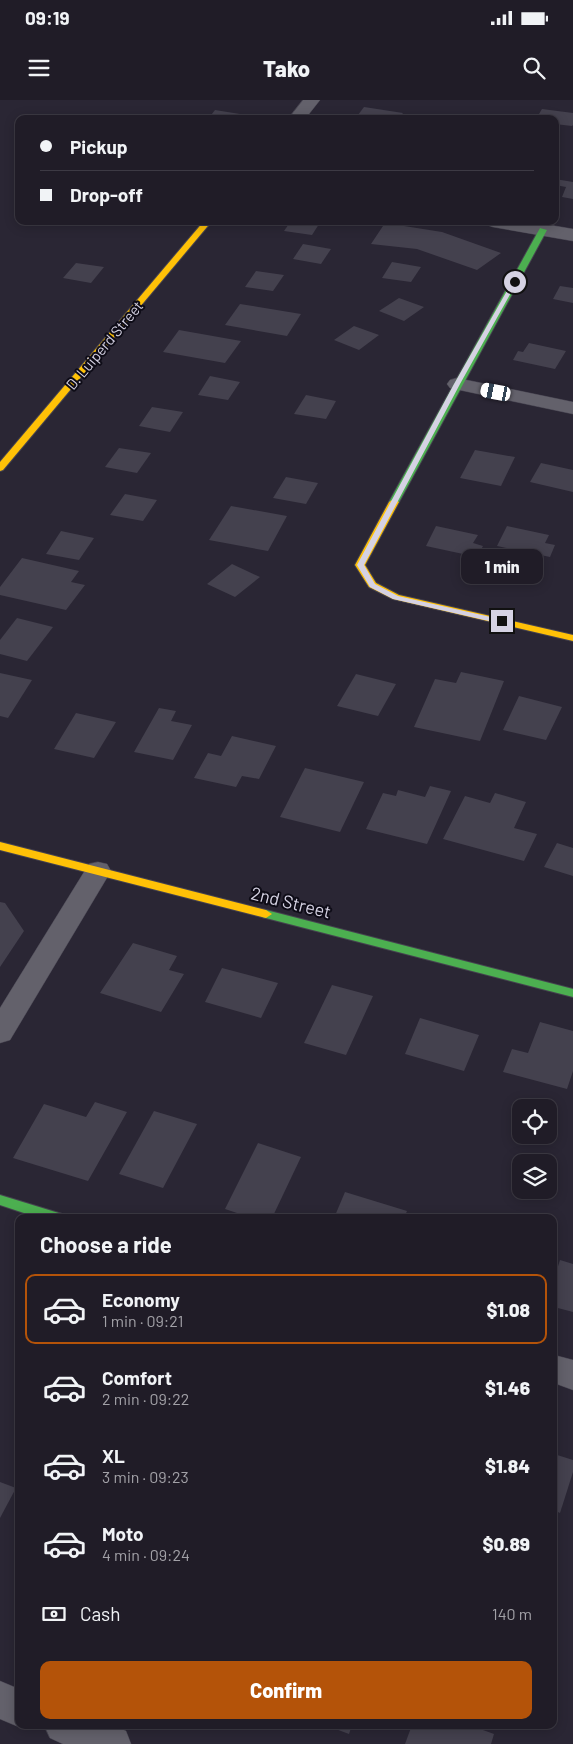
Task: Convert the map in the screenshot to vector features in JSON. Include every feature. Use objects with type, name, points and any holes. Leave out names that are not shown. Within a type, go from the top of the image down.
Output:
[{"type":"street","points":[[299,115],[312,100]]},
{"type":"street","name":"D. Luiperd Street","points":[[0,468],[205,225]]},
{"type":"street","points":[[516,225],[573,236]]},
{"type":"street","points":[[544,230],[457,384],[360,565],[372,585],[396,597],[573,638]]},
{"type":"street","points":[[457,384],[573,408]]},
{"type":"street","name":"2nd Street","points":[[0,846],[573,993]]},
{"type":"street","points":[[0,1032],[98,871]]},
{"type":"street","points":[[0,1200],[44,1214]]},
{"type":"street","points":[[557,1370],[573,1375]]},
{"type":"street","points":[[0,1700],[15,1706]]},
{"type":"street","points":[[73,1729],[112,1744]]},
{"type":"building","points":[[364,107],[403,113],[401,115],[358,115]]},
{"type":"building","points":[[542,109],[573,113],[573,125],[559,124],[559,115],[538,115]]},
{"type":"building","points":[[215,110],[240,114],[239,115],[211,115]]},
{"type":"building","points":[[559,180],[573,182],[573,199],[562,197],[566,187],[559,186]]},
{"type":"building","points":[[288,225],[318,225],[312,235],[284,231]]},
{"type":"building","points":[[384,225],[398,225],[442,232],[501,253],[477,270],[417,249],[371,244]]},
{"type":"building","points":[[303,244],[331,249],[321,264],[293,259]]},
{"type":"building","points":[[392,262],[421,267],[411,282],[382,278]]},
{"type":"building","points":[[76,263],[104,267],[91,283],[63,278]]},
{"type":"building","points":[[256,271],[284,275],[273,291],[245,287]]},
{"type":"building","points":[[560,286],[573,288],[573,303],[553,299]]},
{"type":"building","points":[[399,298],[424,307],[404,321],[379,311]]},
{"type":"building","points":[[240,304],[301,314],[287,336],[225,325]]},
{"type":"building","points":[[354,326],[379,335],[359,350],[334,340]]},
{"type":"building","points":[[179,330],[241,341],[225,363],[163,352]]},
{"type":"building","points":[[529,343],[566,351],[555,369],[513,360],[518,351],[523,352]]},
{"type":"building","points":[[210,376],[240,382],[228,400],[198,395]]},
{"type":"building","points":[[306,395],[336,401],[326,419],[294,414]]},
{"type":"building","points":[[152,407],[183,412],[170,432],[139,426]]},
{"type":"building","points":[[119,448],[151,453],[137,473],[105,467]]},
{"type":"building","points":[[475,450],[515,457],[501,486],[460,478]]},
{"type":"building","points":[[541,463],[573,470],[573,492],[530,482]]},
{"type":"building","points":[[286,477],[318,483],[306,504],[273,498]]},
{"type":"building","points":[[125,494],[157,500],[143,521],[110,515]]},
{"type":"building","points":[[231,506],[287,516],[268,551],[209,540]]},
{"type":"building","points":[[436,526],[478,535],[473,543],[483,546],[477,557],[426,546]]},
{"type":"building","points":[[507,526],[549,535],[545,543],[555,545],[550,557],[497,546]]},
{"type":"building","points":[[61,531],[94,538],[79,560],[46,554]]},
{"type":"building","points":[[22,558],[79,571],[71,582],[85,585],[66,610],[0,595],[0,587]]},
{"type":"building","points":[[232,564],[260,577],[235,597],[207,584]]},
{"type":"building","points":[[17,618],[53,627],[27,661],[0,654],[0,640]]},
{"type":"building","points":[[461,672],[504,681],[480,741],[414,727],[435,679],[456,683]]},
{"type":"building","points":[[0,673],[32,680],[8,718],[0,716]]},
{"type":"building","points":[[356,674],[396,684],[378,716],[337,706]]},
{"type":"building","points":[[519,696],[562,707],[546,740],[503,730]]},
{"type":"building","points":[[159,708],[176,711],[171,721],[192,725],[173,760],[134,752]]},
{"type":"building","points":[[76,713],[116,722],[94,758],[54,749]]},
{"type":"building","points":[[232,736],[276,746],[259,779],[242,776],[236,787],[194,778],[208,753],[221,756]]},
{"type":"building","points":[[305,768],[364,782],[340,832],[280,817]]},
{"type":"building","points":[[430,786],[451,791],[427,844],[366,829],[383,793],[396,796],[398,790],[425,797]]},
{"type":"building","points":[[495,793],[526,802],[514,828],[537,834],[524,861],[443,839],[465,796],[490,803]]},
{"type":"building","points":[[557,843],[573,848],[573,876],[544,867]]},
{"type":"building","points":[[0,902],[5,903],[24,931],[0,967]]},
{"type":"building","points":[[133,943],[177,956],[169,970],[184,974],[161,1012],[100,993]]},
{"type":"building","points":[[222,968],[278,983],[261,1018],[205,1002]]},
{"type":"building","points":[[332,985],[373,996],[346,1055],[304,1043]]},
{"type":"building","points":[[420,1018],[479,1035],[464,1071],[405,1054]]},
{"type":"building","points":[[540,1022],[573,1031],[573,1071],[567,1089],[503,1072],[512,1049],[528,1053]]},
{"type":"building","points":[[95,1102],[127,1112],[88,1181],[13,1158],[44,1104],[86,1117]]},
{"type":"building","points":[[154,1111],[197,1124],[163,1188],[119,1174]]},
{"type":"building","points":[[258,1143],[301,1157],[274,1214],[240,1214],[225,1209]]},
{"type":"building","points":[[345,1192],[407,1211],[406,1214],[336,1214]]},
{"type":"building","points":[[560,1260],[573,1264],[573,1312],[557,1308],[557,1270]]},
{"type":"building","points":[[557,1455],[573,1460],[573,1472],[560,1513],[557,1512]]},
{"type":"building","points":[[0,1482],[15,1488],[15,1490],[0,1518]]},
{"type":"building","points":[[336,1729],[351,1729],[349,1734]]},
{"type":"building","points":[[411,1729],[480,1729],[494,1734],[491,1744],[405,1744]]},
{"type":"traffic: fast","points":[[394,502],[543,230]]},
{"type":"traffic: fast","points":[[266,914],[573,993]]},
{"type":"traffic: fast","points":[[0,1200],[44,1214]]},
{"type":"traffic: slow","points":[[0,468],[205,225]]},
{"type":"traffic: slow","points":[[394,502],[360,565],[372,585],[396,597],[573,638]]},
{"type":"traffic: slow","points":[[0,846],[266,914]]},
{"type":"route","points":[[502,621],[396,597],[372,585],[360,565],[457,384],[515,282]]}]
